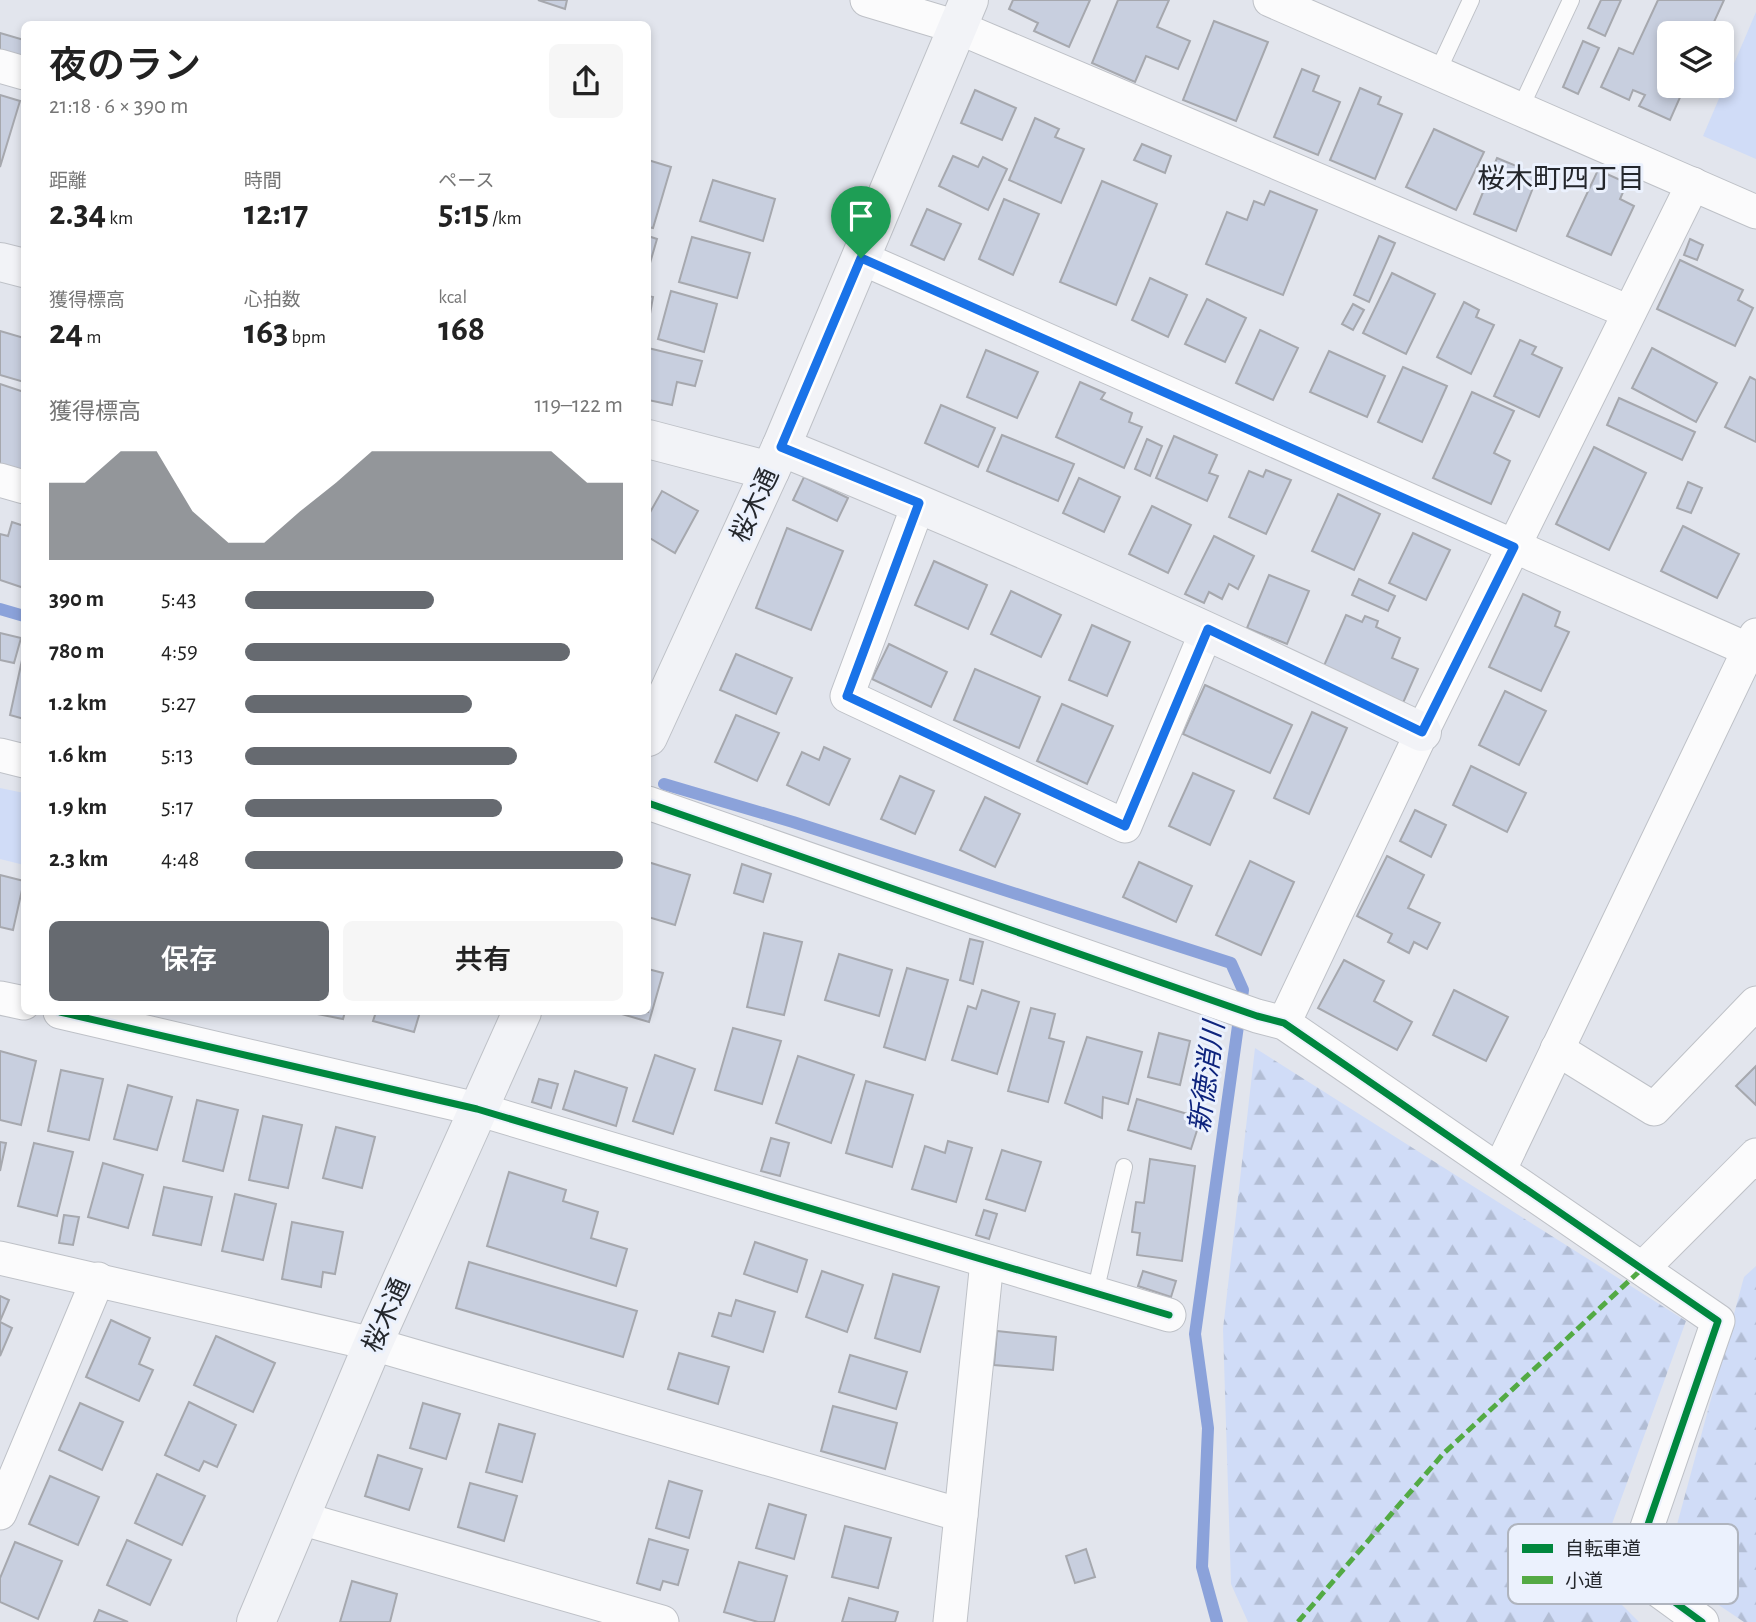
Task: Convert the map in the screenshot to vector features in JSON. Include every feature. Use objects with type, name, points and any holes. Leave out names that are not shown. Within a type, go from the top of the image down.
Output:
[{"type":"street","points":[[867,0],[963,13],[1629,312]]},
{"type":"street","points":[[1270,0],[1756,212]]},
{"type":"street","name":"桜木通","points":[[651,730],[776,459],[963,13]]},
{"type":"street","points":[[0,66],[21,72]]},
{"type":"street","points":[[1271,1019],[1422,732],[1693,184]]},
{"type":"street","points":[[861,258],[1514,547],[1754,646],[1500,1169]]},
{"type":"street","points":[[0,262],[21,267]]},
{"type":"street","points":[[651,439],[776,459],[919,503],[1208,629],[1422,732]]},
{"type":"street","points":[[0,480],[21,486]]},
{"type":"street","points":[[919,503],[847,696],[1125,826],[1208,629]]},
{"type":"street","points":[[0,755],[21,760]]},
{"type":"street","points":[[651,804],[1271,1019],[1500,1169],[1718,1321],[1648,1524]]},
{"type":"street","points":[[0,998],[21,1002]]},
{"type":"street","points":[[1558,1049],[1654,1109],[1756,1003]]},
{"type":"street","points":[[73,1015],[477,1109],[1169,1315]]},
{"type":"street","name":"桜木通","points":[[256,1622],[373,1344],[521,1015]]},
{"type":"street","points":[[1644,1268],[1756,1155]]},
{"type":"street","points":[[0,1258],[373,1344],[961,1515]]},
{"type":"street","points":[[950,1622],[987,1261]]},
{"type":"street","points":[[0,1513],[98,1279]]},
{"type":"street","points":[[300,1518],[662,1622]]},
{"type":"street","points":[[1677,1604],[1702,1622]]},
{"type":"lane","points":[[1437,73],[1471,0]]},
{"type":"lane","points":[[1520,109],[1571,0]]},
{"type":"lane","points":[[1095,1293],[1124,1167]]},
{"type":"green space","points":[[1756,12],[1756,159],[1703,136],[1719,98],[1734,98],[1734,63]]},
{"type":"green space","points":[[0,788],[21,792],[21,864],[0,859]]},
{"type":"green space","points":[[1255,1048],[1686,1321],[1612,1524],[1508,1524],[1508,1604],[1621,1604],[1639,1622],[1248,1622],[1231,1584],[1223,1329]]},
{"type":"green space","points":[[1756,1266],[1756,1622],[1744,1622],[1717,1604],[1738,1604],[1738,1524],[1677,1524],[1744,1277]]},
{"type":"building","points":[[538,0],[567,0],[565,9]]},
{"type":"building","points":[[1013,0],[1090,0],[1069,47],[1034,31],[1038,23],[1009,9]]},
{"type":"building","points":[[1118,0],[1169,0],[1157,27],[1190,41],[1178,69],[1146,56],[1135,82],[1092,63]]},
{"type":"building","points":[[1601,0],[1621,0],[1605,36],[1588,28]]},
{"type":"building","points":[[1658,0],[1724,0],[1714,21],[1657,21],[1657,98],[1680,98],[1670,120],[1639,106],[1645,95],[1633,90],[1629,100],[1601,87],[1619,48],[1633,54]]},
{"type":"building","points":[[1214,21],[1268,42],[1236,121],[1183,100]]},
{"type":"building","points":[[0,33],[21,39],[21,58],[0,52]]},
{"type":"building","points":[[1583,41],[1599,48],[1578,94],[1563,87]]},
{"type":"building","points":[[1302,69],[1319,76],[1313,91],[1340,102],[1318,155],[1274,137]]},
{"type":"building","points":[[1360,88],[1381,97],[1378,104],[1402,114],[1375,179],[1330,160]]},
{"type":"building","points":[[975,90],[1016,108],[1002,140],[961,123]]},
{"type":"building","points":[[0,95],[20,101],[0,167]]},
{"type":"building","points":[[1035,118],[1059,129],[1055,137],[1084,149],[1061,203],[1009,180]]},
{"type":"building","points":[[1434,129],[1484,152],[1456,210],[1406,187]]},
{"type":"building","points":[[1142,144],[1171,156],[1165,173],[1134,160]]},
{"type":"building","points":[[953,156],[978,167],[983,157],[1007,169],[988,210],[939,186]]},
{"type":"building","points":[[1497,158],[1538,175],[1516,231],[1474,214]]},
{"type":"building","points":[[651,161],[671,167],[651,228]]},
{"type":"building","points":[[1598,170],[1627,183],[1620,199],[1634,206],[1611,255],[1567,236]]},
{"type":"building","points":[[713,180],[775,199],[763,241],[700,221]]},
{"type":"building","points":[[1102,181],[1157,204],[1116,305],[1060,282]]},
{"type":"building","points":[[1270,191],[1317,210],[1283,295],[1206,264],[1227,212],[1247,220],[1254,201],[1264,205]]},
{"type":"building","points":[[1004,199],[1039,214],[1013,275],[979,259]]},
{"type":"building","points":[[927,209],[961,224],[944,260],[911,245]]},
{"type":"building","points":[[1379,236],[1395,243],[1369,302],[1354,295]]},
{"type":"building","points":[[651,237],[657,239],[651,260]]},
{"type":"building","points":[[692,237],[750,253],[737,298],[679,282]]},
{"type":"building","points":[[1690,239],[1703,245],[1697,260],[1684,255]]},
{"type":"building","points":[[1680,260],[1743,290],[1738,300],[1753,308],[1735,346],[1657,309]]},
{"type":"building","points":[[1392,273],[1435,294],[1406,354],[1363,333]]},
{"type":"building","points":[[1150,278],[1187,295],[1168,337],[1132,320]]},
{"type":"building","points":[[671,291],[717,304],[704,352],[658,339]]},
{"type":"building","points":[[1207,299],[1246,318],[1225,362],[1185,344]]},
{"type":"building","points":[[1464,302],[1479,310],[1476,317],[1494,325],[1471,374],[1437,357]]},
{"type":"building","points":[[1353,304],[1364,310],[1353,330],[1342,324]]},
{"type":"building","points":[[1260,330],[1298,348],[1273,400],[1236,383]]},
{"type":"building","points":[[0,331],[21,337],[21,381],[0,375]]},
{"type":"building","points":[[1520,340],[1536,347],[1532,354],[1562,368],[1539,417],[1494,396]]},
{"type":"building","points":[[1652,348],[1717,383],[1696,422],[1632,388]]},
{"type":"building","points":[[651,349],[702,361],[695,386],[677,382],[672,405],[651,401]]},
{"type":"building","points":[[986,350],[1038,372],[1017,418],[967,397]]},
{"type":"building","points":[[1329,351],[1385,376],[1367,417],[1310,392]]},
{"type":"building","points":[[1403,367],[1447,386],[1422,442],[1378,422]]},
{"type":"building","points":[[1750,377],[1756,380],[1756,442],[1725,427]]},
{"type":"building","points":[[1080,382],[1105,393],[1101,399],[1132,413],[1129,422],[1142,427],[1124,468],[1056,437]]},
{"type":"building","points":[[0,384],[21,391],[21,476],[0,469]]},
{"type":"building","points":[[1472,392],[1514,411],[1494,453],[1510,461],[1491,504],[1433,478]]},
{"type":"building","points":[[1619,398],[1695,432],[1682,460],[1607,425]]},
{"type":"building","points":[[941,405],[995,428],[978,467],[925,443]]},
{"type":"building","points":[[1002,435],[1074,464],[1058,501],[987,471]]},
{"type":"building","points":[[1174,436],[1217,455],[1209,473],[1218,476],[1207,501],[1156,478]]},
{"type":"building","points":[[1147,439],[1162,446],[1150,476],[1135,469]]},
{"type":"building","points":[[1594,447],[1646,473],[1609,550],[1556,524]]},
{"type":"building","points":[[1266,470],[1291,480],[1266,534],[1229,517],[1249,471],[1263,477]]},
{"type":"building","points":[[804,477],[848,498],[837,521],[793,500]]},
{"type":"building","points":[[1079,478],[1120,497],[1104,532],[1063,513]]},
{"type":"building","points":[[1688,482],[1702,488],[1691,513],[1677,508]]},
{"type":"building","points":[[662,491],[698,511],[675,553],[651,539],[651,511]]},
{"type":"building","points":[[1338,494],[1380,514],[1354,570],[1312,551]]},
{"type":"building","points":[[1152,506],[1191,525],[1168,573],[1129,554]]},
{"type":"building","points":[[12,522],[21,525],[21,587],[0,580],[0,534],[8,536]]},
{"type":"building","points":[[1683,526],[1739,554],[1717,598],[1661,571]]},
{"type":"building","points":[[787,528],[843,551],[811,630],[756,608]]},
{"type":"building","points":[[1413,533],[1450,550],[1426,600],[1389,583]]},
{"type":"building","points":[[1214,536],[1254,556],[1238,589],[1229,584],[1222,599],[1209,592],[1204,603],[1185,594]]},
{"type":"building","points":[[934,561],[987,585],[968,629],[915,605]]},
{"type":"building","points":[[1269,575],[1309,591],[1287,644],[1247,628]]},
{"type":"building","points":[[1359,579],[1395,596],[1388,611],[1352,595]]},
{"type":"building","points":[[1011,591],[1061,615],[1041,657],[991,634]]},
{"type":"building","points":[[1523,594],[1560,612],[1555,626],[1569,632],[1541,691],[1489,667]]},
{"type":"building","points":[[1346,615],[1362,622],[1365,616],[1378,621],[1376,627],[1400,638],[1392,658],[1418,669],[1403,703],[1323,668]]},
{"type":"building","points":[[1092,625],[1130,642],[1107,696],[1069,680]]},
{"type":"building","points":[[0,633],[21,638],[14,663],[0,660]]},
{"type":"building","points":[[889,644],[947,672],[931,707],[872,679]]},
{"type":"building","points":[[736,654],[792,678],[776,714],[720,690]]},
{"type":"building","points":[[21,665],[21,718],[10,715]]},
{"type":"building","points":[[975,669],[1040,697],[1019,748],[954,720]]},
{"type":"building","points":[[1205,685],[1292,725],[1270,773],[1183,734]]},
{"type":"building","points":[[1505,691],[1546,711],[1519,765],[1479,745]]},
{"type":"building","points":[[1062,704],[1113,726],[1087,784],[1037,761]]},
{"type":"building","points":[[1312,712],[1347,728],[1309,814],[1274,798]]},
{"type":"building","points":[[736,715],[779,733],[757,781],[715,762]]},
{"type":"building","points":[[824,747],[850,759],[829,805],[787,785],[802,752],[819,760]]},
{"type":"building","points":[[1471,766],[1526,793],[1507,832],[1453,805]]},
{"type":"building","points":[[1193,773],[1234,791],[1210,845],[1169,826]]},
{"type":"building","points":[[900,776],[934,791],[915,834],[881,819]]},
{"type":"building","points":[[985,797],[1020,814],[995,867],[960,850]]},
{"type":"building","points":[[1415,810],[1446,825],[1431,857],[1400,841]]},
{"type":"building","points":[[1387,856],[1424,875],[1408,908],[1440,923],[1427,949],[1414,942],[1409,953],[1388,942],[1392,934],[1357,916]]},
{"type":"building","points":[[1250,861],[1294,882],[1261,955],[1216,935]]},
{"type":"building","points":[[1139,862],[1192,886],[1176,922],[1123,897]]},
{"type":"building","points":[[651,863],[690,875],[675,925],[651,918]]},
{"type":"building","points":[[742,864],[771,874],[763,902],[734,893]]},
{"type":"building","points":[[0,875],[21,880],[21,894],[13,930],[0,927]]},
{"type":"building","points":[[764,933],[802,942],[784,1015],[747,1007]]},
{"type":"building","points":[[970,939],[983,942],[973,984],[960,980]]},
{"type":"building","points":[[839,954],[892,970],[879,1016],[825,1000]]},
{"type":"building","points":[[1344,960],[1384,981],[1374,1001],[1412,1022],[1397,1050],[1318,1008]]},
{"type":"building","points":[[907,968],[948,980],[925,1060],[884,1047]]},
{"type":"building","points":[[651,970],[663,973],[651,1015]]},
{"type":"building","points":[[982,990],[1019,1002],[997,1074],[952,1060],[968,1006],[976,1009]]},
{"type":"building","points":[[1454,990],[1508,1017],[1486,1061],[1433,1035]]},
{"type":"building","points":[[1031,1008],[1055,1014],[1049,1038],[1064,1042],[1048,1102],[1008,1091]]},
{"type":"building","points":[[322,1015],[344,1015],[343,1019]]},
{"type":"building","points":[[375,1015],[419,1015],[414,1032],[373,1021]]},
{"type":"building","points":[[625,1015],[651,1015],[649,1022]]},
{"type":"building","points":[[733,1028],[781,1041],[762,1104],[715,1090]]},
{"type":"building","points":[[1159,1033],[1190,1041],[1180,1085],[1148,1077]]},
{"type":"building","points":[[1087,1037],[1142,1052],[1128,1104],[1103,1097],[1102,1118],[1065,1103]]},
{"type":"building","points":[[0,1051],[36,1061],[21,1125],[0,1120]]},
{"type":"building","points":[[655,1055],[695,1069],[673,1134],[633,1121]]},
{"type":"building","points":[[798,1056],[854,1075],[831,1143],[776,1123]]},
{"type":"building","points":[[1756,1066],[1756,1105],[1736,1086]]},
{"type":"building","points":[[61,1070],[103,1079],[89,1140],[48,1131]]},
{"type":"building","points":[[575,1071],[627,1088],[616,1126],[563,1109]]},
{"type":"building","points":[[539,1079],[558,1084],[551,1108],[532,1102]]},
{"type":"building","points":[[866,1081],[913,1095],[892,1167],[846,1153]]},
{"type":"building","points":[[128,1085],[172,1097],[157,1150],[114,1139]]},
{"type":"building","points":[[1137,1099],[1201,1118],[1191,1149],[1128,1130]]},
{"type":"building","points":[[197,1100],[238,1110],[223,1171],[183,1161]]},
{"type":"building","points":[[263,1116],[302,1125],[288,1188],[249,1180]]},
{"type":"building","points":[[336,1127],[375,1137],[362,1188],[323,1178]]},
{"type":"building","points":[[771,1138],[789,1143],[780,1176],[761,1171]]},
{"type":"building","points":[[948,1141],[972,1148],[956,1202],[912,1189],[925,1146],[945,1153]]},
{"type":"building","points":[[0,1142],[6,1143],[0,1171]]},
{"type":"building","points":[[34,1143],[73,1152],[57,1216],[18,1206]]},
{"type":"building","points":[[1002,1150],[1041,1162],[1025,1211],[986,1199]]},
{"type":"building","points":[[1150,1159],[1195,1166],[1182,1261],[1137,1255],[1140,1233],[1132,1232],[1136,1202],[1144,1203]]},
{"type":"building","points":[[103,1163],[143,1175],[128,1228],[88,1217]]},
{"type":"building","points":[[509,1172],[566,1190],[563,1201],[598,1212],[591,1238],[627,1249],[616,1286],[487,1246]]},
{"type":"building","points":[[164,1187],[212,1197],[201,1245],[153,1235]]},
{"type":"building","points":[[235,1194],[276,1204],[263,1260],[222,1251]]},
{"type":"building","points":[[984,1210],[997,1214],[989,1239],[976,1235]]},
{"type":"building","points":[[64,1215],[79,1217],[73,1245],[59,1243]]},
{"type":"building","points":[[292,1222],[343,1232],[335,1274],[323,1272],[321,1287],[282,1279]]},
{"type":"building","points":[[755,1242],[807,1260],[797,1292],[744,1274]]},
{"type":"building","points":[[469,1262],[637,1311],[623,1357],[456,1308]]},
{"type":"building","points":[[822,1271],[863,1285],[847,1332],[806,1317]]},
{"type":"building","points":[[1143,1271],[1176,1281],[1171,1297],[1138,1286]]},
{"type":"building","points":[[893,1274],[939,1287],[920,1352],[875,1338]]},
{"type":"building","points":[[0,1296],[9,1300],[0,1321]]},
{"type":"building","points":[[736,1300],[775,1312],[763,1352],[712,1336],[719,1313],[731,1316]]},
{"type":"building","points":[[111,1320],[150,1338],[139,1364],[153,1370],[139,1401],[86,1377]]},
{"type":"building","points":[[0,1322],[12,1328],[0,1356]]},
{"type":"building","points":[[997,1331],[1056,1337],[1053,1370],[994,1365]]},
{"type":"building","points":[[216,1336],[275,1363],[253,1412],[194,1385]]},
{"type":"building","points":[[679,1353],[729,1367],[718,1404],[668,1389]]},
{"type":"building","points":[[850,1355],[907,1372],[896,1409],[839,1392]]},
{"type":"building","points":[[189,1402],[236,1425],[217,1467],[204,1461],[199,1471],[165,1455]]},
{"type":"building","points":[[80,1403],[123,1422],[102,1470],[59,1450]]},
{"type":"building","points":[[423,1403],[460,1414],[446,1459],[410,1448]]},
{"type":"building","points":[[833,1406],[897,1423],[885,1469],[821,1451]]},
{"type":"building","points":[[499,1424],[535,1434],[522,1482],[486,1472]]},
{"type":"building","points":[[378,1455],[422,1469],[409,1510],[365,1496]]},
{"type":"building","points":[[157,1474],[205,1496],[182,1545],[135,1523]]},
{"type":"building","points":[[50,1476],[99,1497],[78,1545],[29,1524]]},
{"type":"building","points":[[669,1481],[702,1491],[689,1538],[656,1528]]},
{"type":"building","points":[[470,1483],[517,1496],[504,1541],[458,1527]]},
{"type":"building","points":[[769,1504],[806,1515],[794,1559],[756,1548]]},
{"type":"building","points":[[845,1526],[891,1538],[878,1588],[832,1577]]},
{"type":"building","points":[[649,1539],[688,1550],[678,1585],[663,1581],[660,1590],[637,1583]]},
{"type":"building","points":[[127,1540],[171,1560],[150,1605],[107,1585]]},
{"type":"building","points":[[15,1542],[62,1561],[38,1619],[0,1602],[0,1578]]},
{"type":"building","points":[[1086,1549],[1095,1577],[1075,1583],[1066,1556]]},
{"type":"building","points":[[739,1562],[787,1576],[774,1622],[758,1622],[724,1612]]},
{"type":"building","points":[[352,1581],[397,1594],[390,1622],[340,1622]]},
{"type":"building","points":[[849,1598],[898,1612],[895,1622],[842,1622]]},
{"type":"building","points":[[99,1610],[128,1622],[94,1622]]},
{"type":"waterway","name":"新徳消川","points":[[0,609],[21,615]]},
{"type":"waterway","name":"新徳消川","points":[[664,784],[793,822],[1231,963],[1243,990],[1195,1334],[1208,1428],[1202,1567],[1217,1622]]},
{"type":"marked path","points":[[1298,1622],[1443,1454],[1644,1267]]},
{"type":"cycle path","points":[[651,804],[1257,1016],[1284,1023],[1718,1321],[1648,1524]]},
{"type":"cycle path","points":[[73,1015],[477,1109],[1169,1315]]},
{"type":"cycle path","points":[[1677,1604],[1702,1622]]},
{"type":"district","name":"桜木町四丁目","points":[[1561,178]]},
{"type":"route","points":[[861,258],[1514,547],[1422,732],[1208,629],[1125,826],[847,696],[919,503],[781,447],[861,258]]}]
